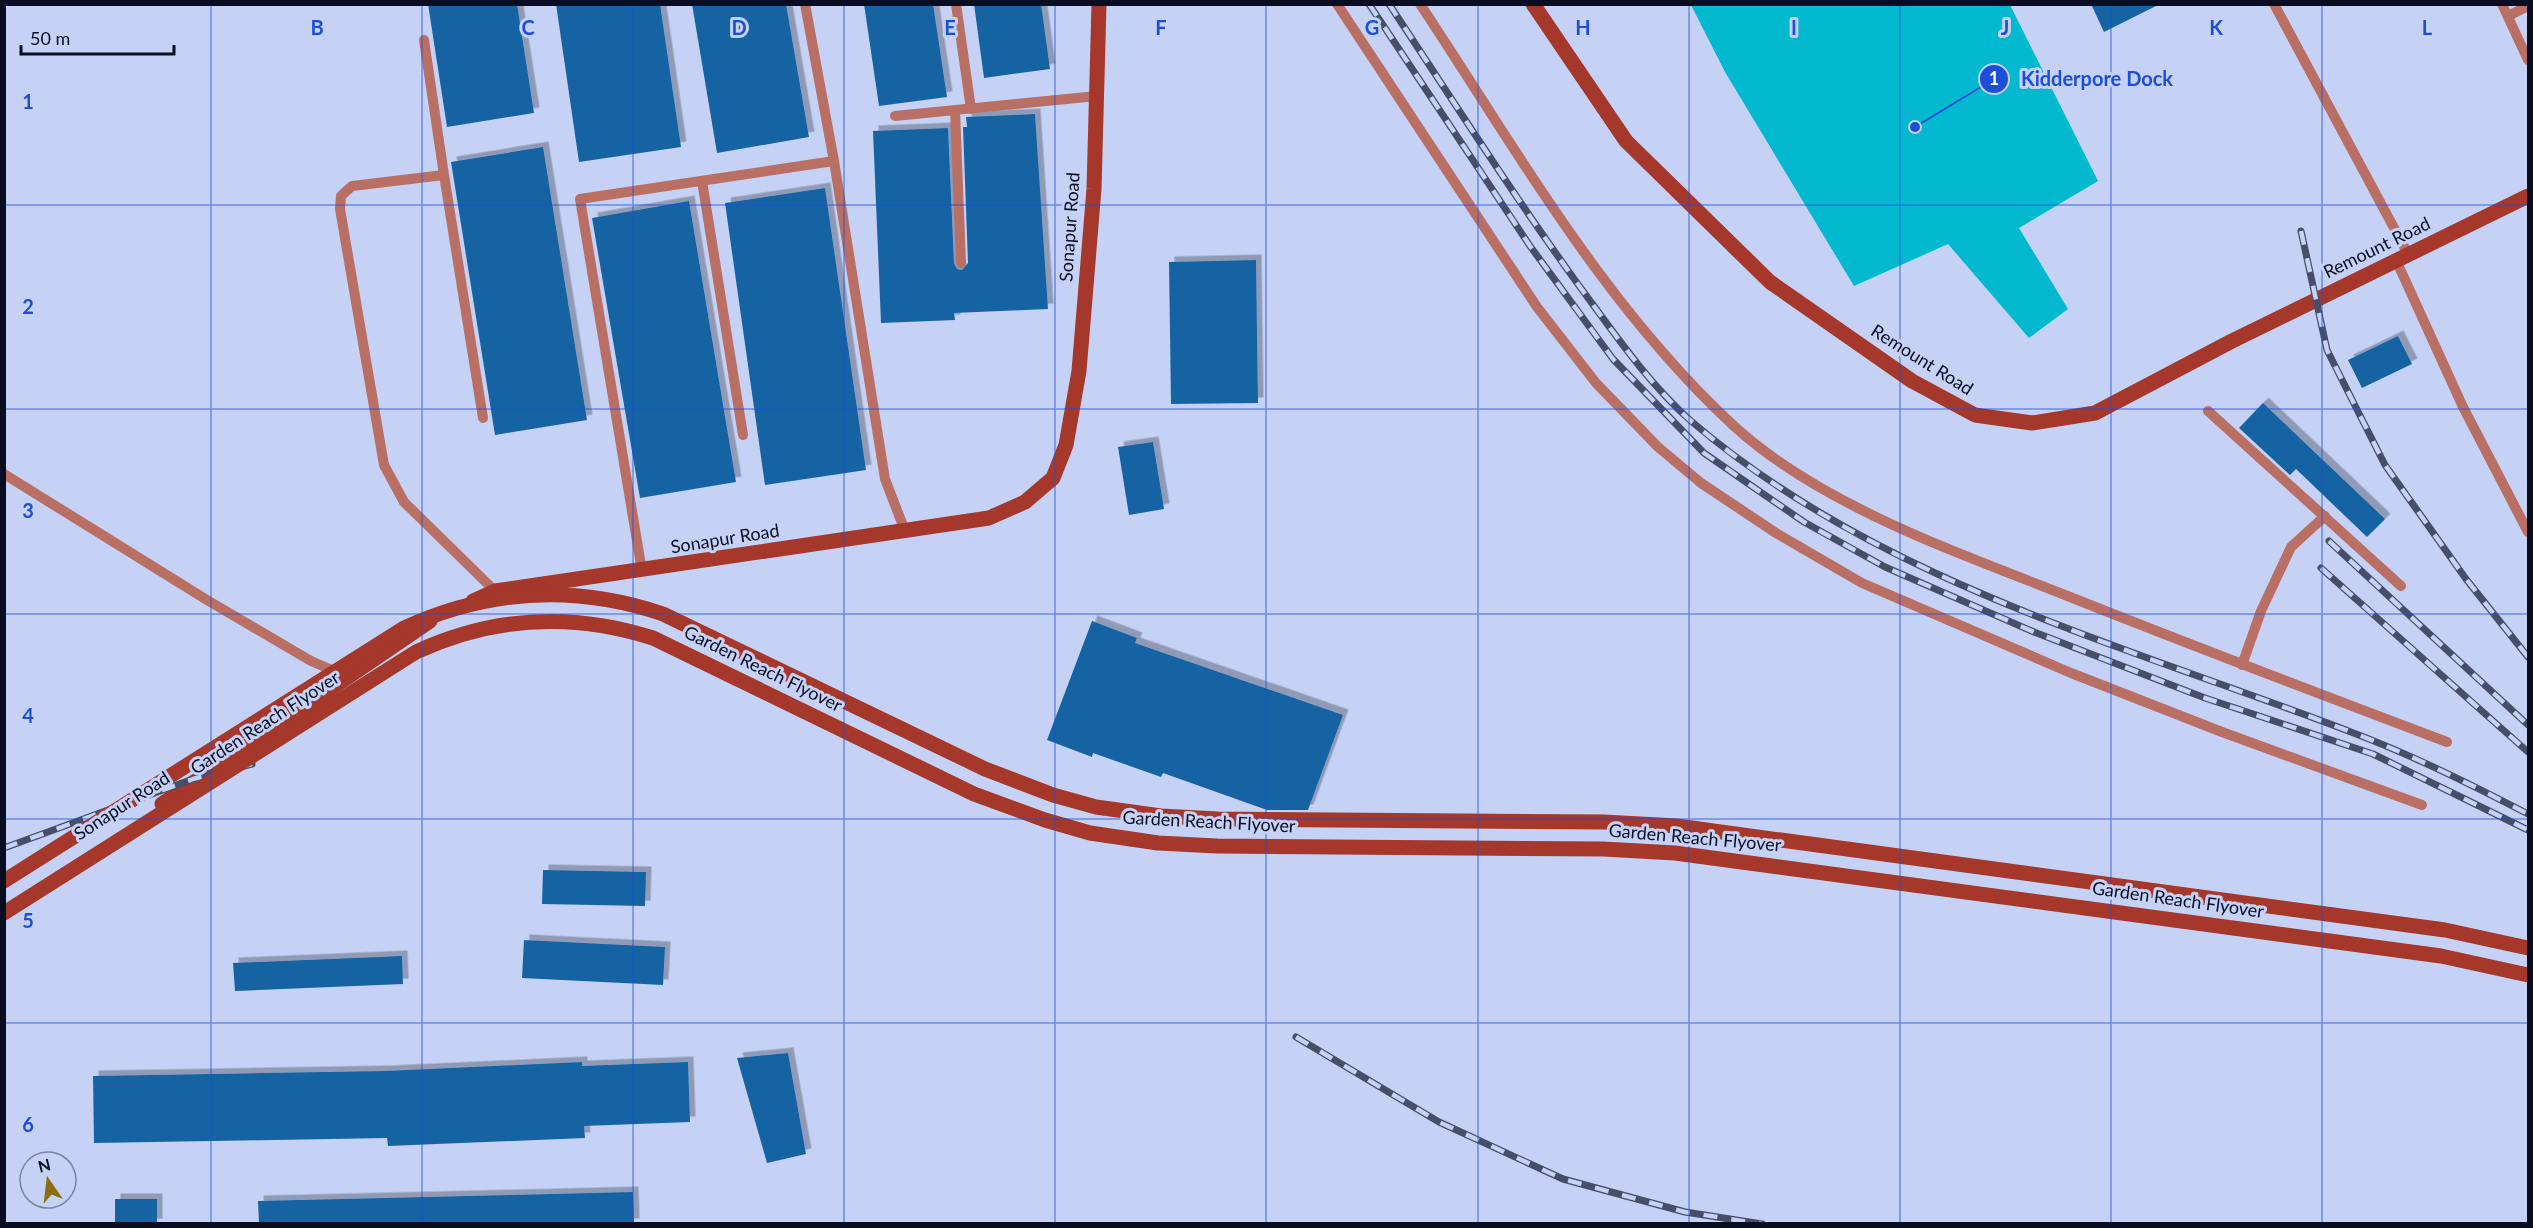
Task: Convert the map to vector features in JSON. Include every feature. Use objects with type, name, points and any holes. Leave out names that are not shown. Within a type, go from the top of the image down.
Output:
[{"type":"main road","name":"Sonapur Road","points":[[4,904],[206,776],[347,676],[439,615],[495,591],[989,518],[1024,501],[1053,478],[1066,445],[1078,371],[1094,189],[1099,4]]},
{"type":"main road","name":"Remount Road","points":[[1533,4],[1626,141],[1770,282],[1912,381],[1975,415],[2032,423],[2095,412],[2232,341],[2529,196]]},
{"type":"main road","name":"Garden Reach Flyover","points":[[4,881],[404,628],[461,605],[491,598],[551,593],[608,598],[663,614],[985,769],[1096,807],[1161,816],[1218,819],[1604,822],[1677,826],[2445,930],[2529,948]]},
{"type":"main road","name":"Garden Reach Flyover","points":[[4,913],[416,652],[469,631],[496,624],[550,619],[603,624],[653,638],[974,794],[1090,833],[1158,843],[1217,846],[1603,849],[1675,852],[2440,956],[2529,975]]},
{"type":"lane","points":[[805,4],[834,161],[885,479],[905,531]]},
{"type":"lane","points":[[956,4],[971,109]]},
{"type":"lane","points":[[1337,4],[1537,308],[1596,383],[1658,447],[1701,483],[1776,533],[1862,583],[2071,673],[2222,732],[2422,805]]},
{"type":"lane","points":[[1420,4],[1562,222],[1605,283],[1667,360],[1736,428],[1803,479],[1964,556],[2242,665],[2447,742]]},
{"type":"lane","points":[[2274,4],[2402,257],[2463,407],[2529,532]]},
{"type":"lane","points":[[2502,4],[2529,60]]},
{"type":"lane","points":[[2508,16],[2529,6]]},
{"type":"lane","points":[[424,40],[483,418]]},
{"type":"lane","points":[[895,116],[1097,96]]},
{"type":"lane","points":[[955,110],[961,263]]},
{"type":"lane","points":[[642,571],[580,199],[834,161]]},
{"type":"lane","points":[[444,175],[352,186],[341,196],[340,209],[384,465],[404,502],[495,591]]},
{"type":"lane","points":[[702,181],[743,435]]},
{"type":"lane","points":[[2208,411],[2401,586]]},
{"type":"lane","points":[[4,474],[216,606],[311,661],[347,676]]},
{"type":"lane","points":[[2242,665],[2261,611],[2291,547],[2325,516]]},
{"type":"water","points":[[1691,5],[2010,5],[2098,181],[2019,228],[2068,309],[2029,338],[1948,244],[1854,286],[1725,72]]},
{"type":"building","points":[[428,4],[517,4],[534,113],[447,127]]},
{"type":"building","points":[[556,4],[660,4],[681,147],[579,162]]},
{"type":"building","points":[[692,4],[786,4],[809,137],[717,153]]},
{"type":"building","points":[[864,4],[933,4],[947,97],[879,106]]},
{"type":"building","points":[[974,4],[1041,4],[1050,69],[984,78]]},
{"type":"building","points":[[2091,4],[2160,4],[2104,32]]},
{"type":"building","points":[[1035,114],[1048,309],[954,313],[955,320],[881,323],[873,131],[948,128],[954,263],[957,269],[962,270],[968,263],[963,127],[967,127],[966,117]]},
{"type":"building","points":[[543,147],[587,420],[495,435],[451,162]]},
{"type":"building","points":[[825,188],[866,470],[765,485],[725,203]]},
{"type":"building","points":[[689,201],[736,482],[640,498],[592,218]]},
{"type":"building","points":[[1256,260],[1258,403],[1171,404],[1169,262]]},
{"type":"building","points":[[2398,336],[2412,364],[2362,388],[2348,360]]},
{"type":"building","points":[[2263,403],[2385,519],[2367,537],[2296,469],[2290,475],[2239,428]]},
{"type":"building","points":[[1153,442],[1164,509],[1129,515],[1118,447]]},
{"type":"building","points":[[1092,621],[1137,638],[1135,643],[1343,715],[1308,810],[1267,810],[1163,773],[1161,777],[1093,753],[1092,757],[1047,740]]},
{"type":"building","points":[[543,870],[646,872],[645,906],[542,904]]},
{"type":"building","points":[[524,940],[665,947],[663,985],[522,978]]},
{"type":"building","points":[[402,956],[403,984],[235,991],[233,963]]},
{"type":"building","points":[[788,1053],[806,1154],[767,1163],[737,1058]]},
{"type":"building","points":[[582,1062],[582,1066],[688,1062],[690,1122],[584,1126],[585,1138],[388,1146],[387,1138],[94,1143],[93,1076],[385,1071]]},
{"type":"building","points":[[633,1192],[634,1224],[259,1224],[258,1201]]},
{"type":"building","points":[[115,1199],[157,1199],[157,1224],[115,1224]]},
{"type":"railway","points":[[1369,4],[1530,246],[1613,359],[1704,453],[1804,522],[1885,567],[2034,632],[2205,698],[2373,754],[2528,830]]},
{"type":"railway","points":[[1389,4],[1531,217],[1632,357],[1660,391],[1691,421],[1764,477],[1842,525],[1923,567],[2092,638],[2374,741],[2441,770],[2528,814]]},
{"type":"railway","points":[[2301,231],[2327,350],[2385,465],[2466,579],[2528,657]]},
{"type":"railway","points":[[2329,541],[2528,725]]},
{"type":"railway","points":[[2321,568],[2528,752]]},
{"type":"railway","points":[[4,848],[193,779],[252,764]]},
{"type":"railway","points":[[1296,1037],[1439,1122],[1563,1179],[1685,1212],[1762,1224]]},
{"type":"place","name":"Kidderpore Dock","points":[[1915,127]]}]
